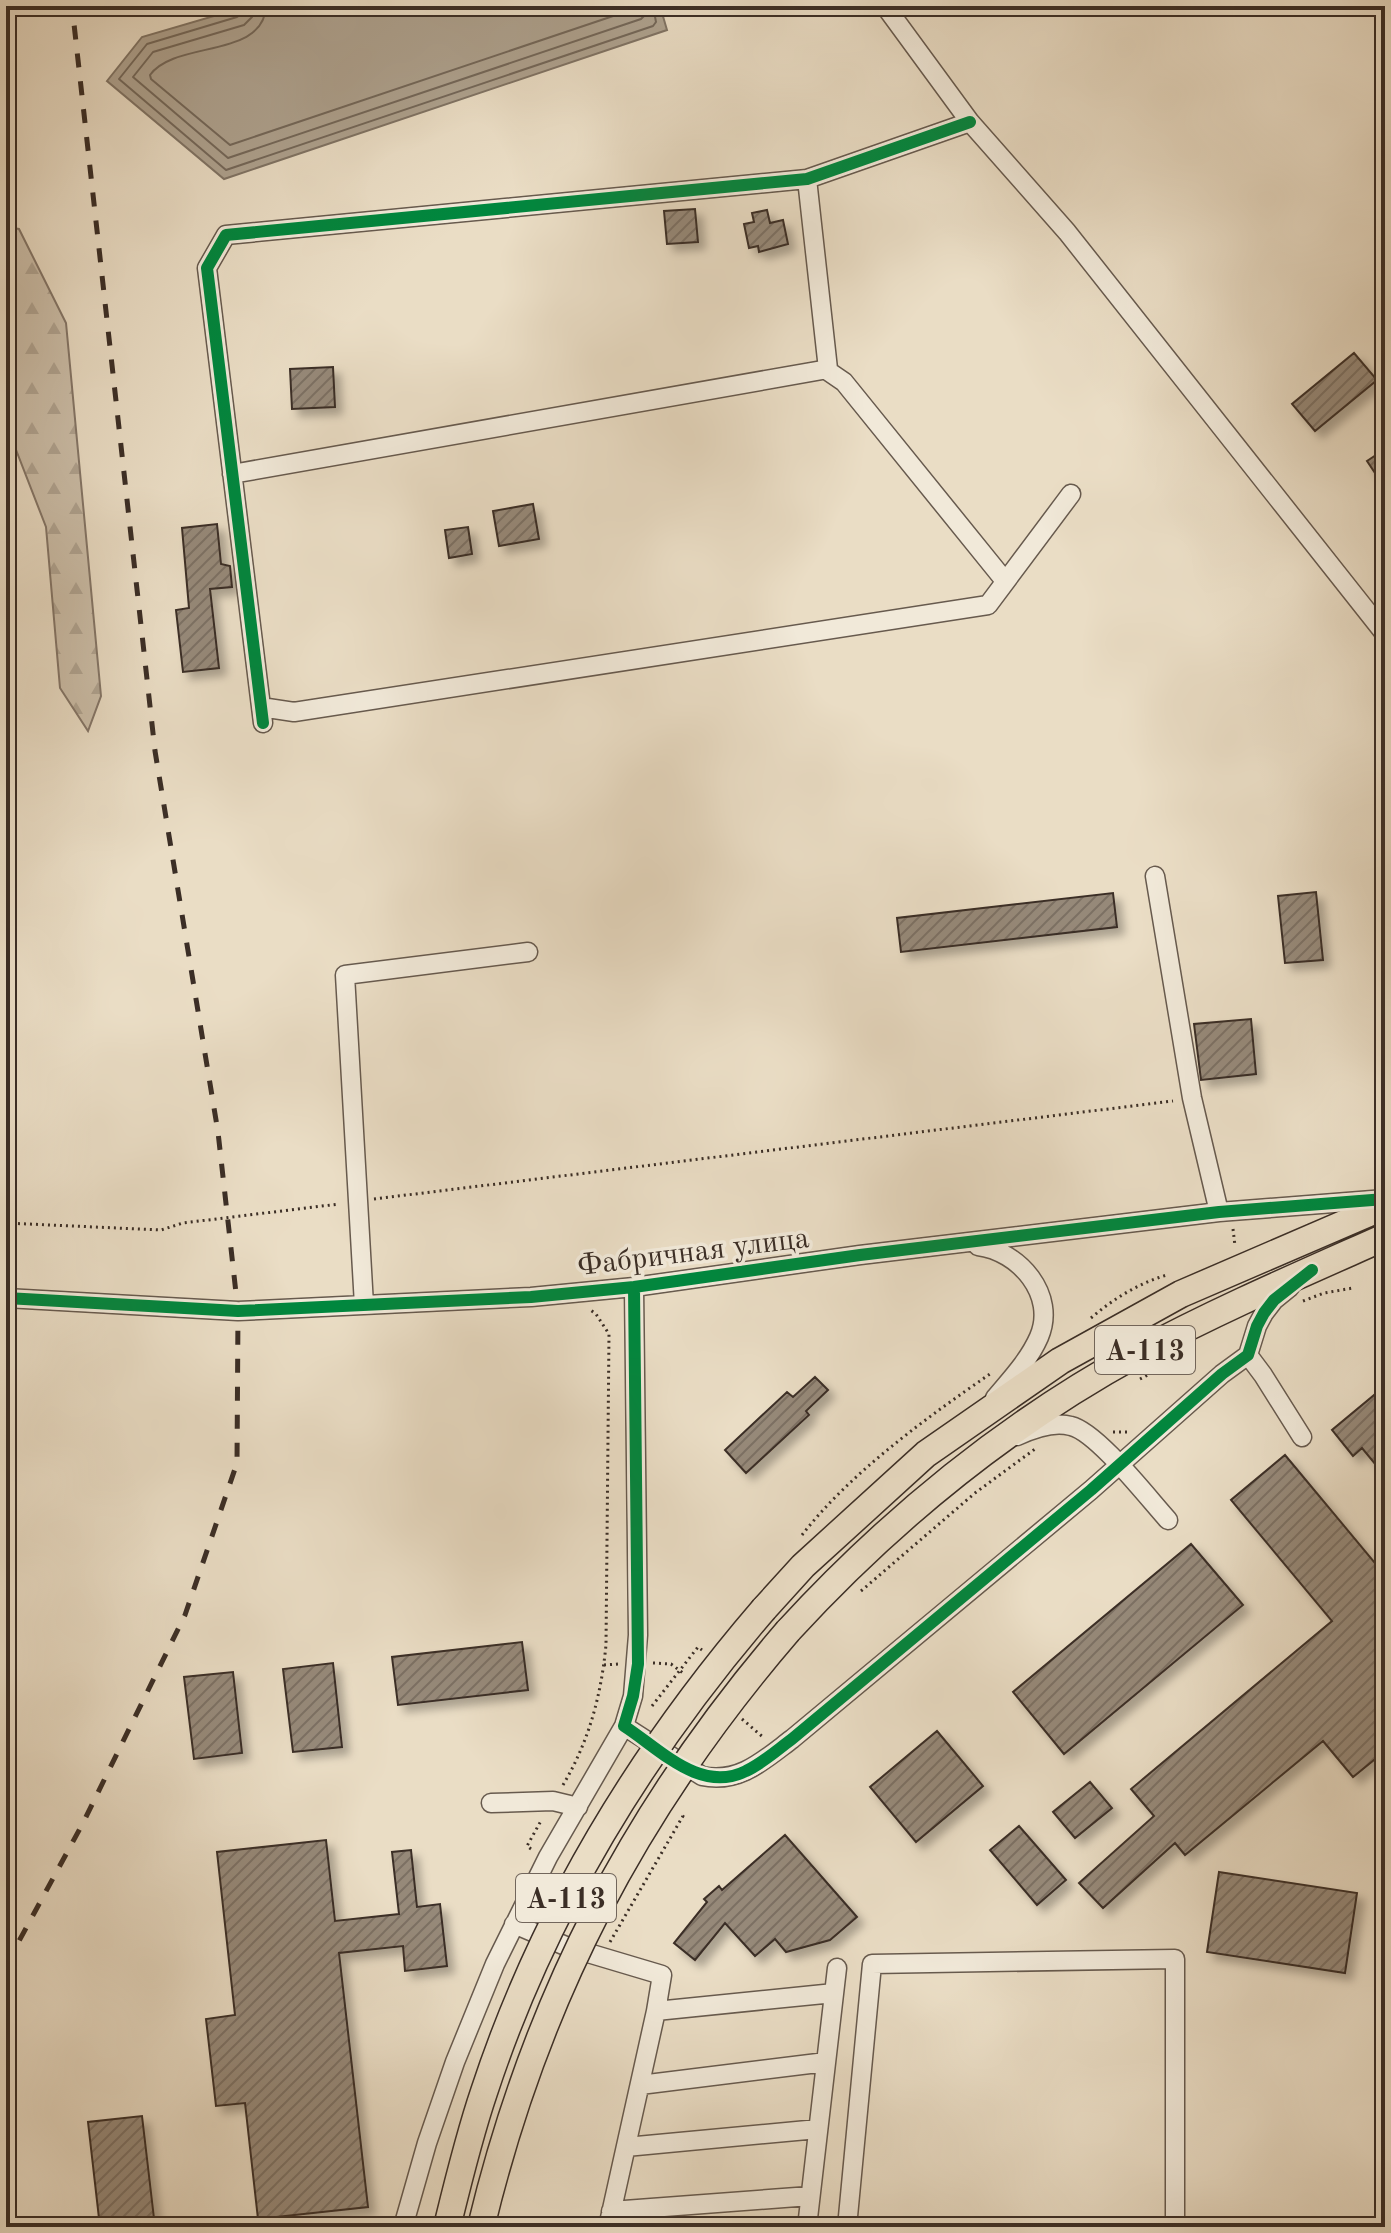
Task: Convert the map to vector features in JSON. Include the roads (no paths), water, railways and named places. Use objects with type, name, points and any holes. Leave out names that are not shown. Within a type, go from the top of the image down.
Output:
[{"type":"highway","name":"А-113","points":[[447,2227],[484,2091],[529,1974],[565,1900],[597,1840],[650,1756],[715,1667],[764,1609],[851,1521],[926,1454],[1060,1361],[1181,1294],[1385,1206]]},
{"type":"highway","name":"А-113","points":[[481,2227],[515,2101],[564,1974],[594,1915],[626,1856],[692,1751],[740,1687],[788,1631],[827,1589],[929,1495],[989,1448],[1064,1397],[1196,1323],[1385,1237]]},
{"type":"street","points":[[885,6],[970,122],[1067,232],[1385,634]]},
{"type":"street","points":[[970,122],[807,179],[226,235],[207,268],[262,715],[988,605],[1071,494]]},
{"type":"street","points":[[232,474],[828,369],[807,179]]},
{"type":"street","points":[[825,369],[844,382],[1005,581]]},
{"type":"street","points":[[1155,876],[1192,1098],[1226,1217]]},
{"type":"street","points":[[364,1305],[345,975],[528,952]]},
{"type":"street","name":"Фабричная улица","points":[[6,1298],[238,1311],[531,1297],[634,1287],[956,1244],[1385,1199]]},
{"type":"street","points":[[956,1244],[989,1247],[1007,1254],[1024,1267],[1034,1281],[1040,1298],[1043,1316],[1041,1334],[1031,1353],[984,1411]]},
{"type":"street","points":[[624,1726],[702,1776],[715,1779],[743,1773],[792,1739],[1248,1355],[1264,1313],[1274,1300],[1312,1270]]},
{"type":"street","points":[[403,2227],[455,2062],[514,1924],[548,1857],[624,1726],[633,1696],[638,1664],[634,1287]]},
{"type":"street","points":[[1248,1355],[1302,1437]]},
{"type":"street","points":[[989,1448],[1024,1433],[1063,1424],[1074,1426],[1085,1432],[1168,1520]]},
{"type":"street","points":[[491,1803],[553,1801],[578,1807]]},
{"type":"street","points":[[514,1924],[568,1947],[662,1975],[610,2219],[810,2196]]},
{"type":"street","points":[[847,2227],[872,1964],[1175,1959],[1175,2227]]},
{"type":"street","points":[[807,2227],[837,1968]]},
{"type":"street","points":[[656,2011],[834,1993]]},
{"type":"street","points":[[640,2085],[826,2062]]},
{"type":"street","points":[[626,2147],[818,2129]]},
{"type":"water","points":[[248,6],[660,6],[667,30],[224,179],[107,81],[142,37]]},
{"type":"railway","points":[[6,1965],[83,1823],[185,1615],[237,1463],[238,1311],[218,1132],[155,751],[72,6]]}]
